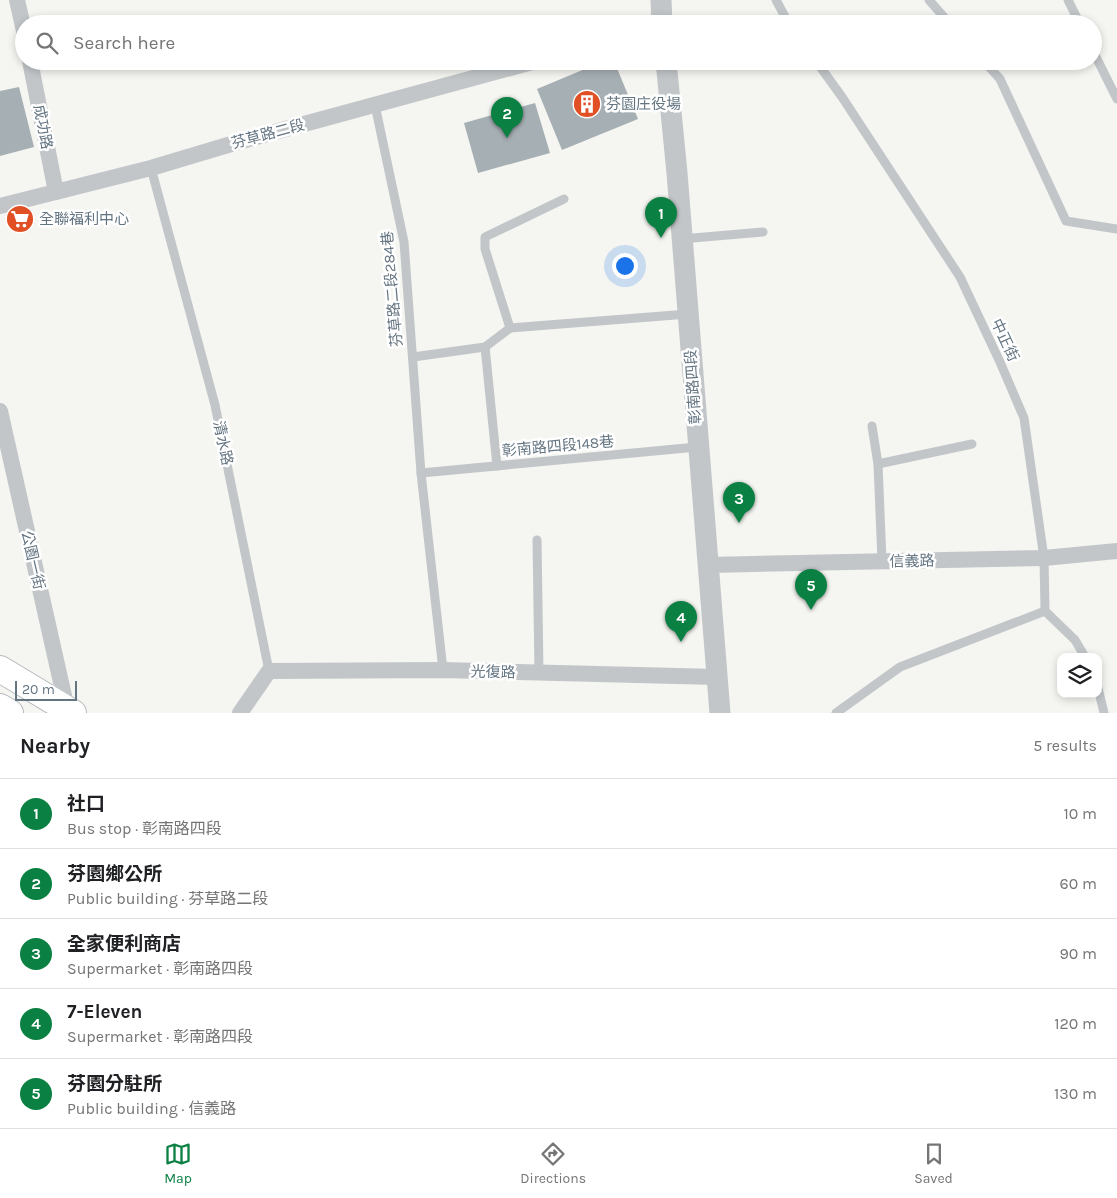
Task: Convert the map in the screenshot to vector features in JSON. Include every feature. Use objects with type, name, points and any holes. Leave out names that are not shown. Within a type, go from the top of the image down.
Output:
[{"type":"main road","points":[[0,669],[70,711]]},
{"type":"main road","points":[[0,707],[10,713]]},
{"type":"street","points":[[17,0],[20,15]]},
{"type":"street","points":[[660,0],[661,15]]},
{"type":"street","name":"成功路","points":[[32,70],[56,192]]},
{"type":"street","name":"芬草路二段","points":[[0,206],[151,168],[502,70]]},
{"type":"street","name":"彰南路四段","points":[[667,70],[677,173],[720,713]]},
{"type":"street","name":"公園一街","points":[[0,411],[70,711]]},
{"type":"street","name":"信義路","points":[[707,565],[1044,558],[1117,551]]},
{"type":"street","name":"光復路","points":[[269,671],[443,670],[717,677]]},
{"type":"street","points":[[240,713],[269,671]]},
{"type":"lane","points":[[776,0],[784,15]]},
{"type":"lane","points":[[929,0],[942,15]]},
{"type":"lane","points":[[1068,0],[1076,15]]},
{"type":"lane","points":[[1102,64],[1113,80],[1117,99]]},
{"type":"lane","name":"中正街","points":[[823,70],[842,96],[960,277],[1024,418],[1044,558],[1045,611]]},
{"type":"lane","points":[[992,70],[1000,79],[1066,221],[1117,229]]},
{"type":"lane","name":"芬草路二段284巷","points":[[375,104],[404,242],[421,473],[443,670]]},
{"type":"lane","name":"清水路","points":[[151,168],[215,405],[269,671]]},
{"type":"lane","points":[[510,328],[485,249],[485,237],[564,200]]},
{"type":"lane","points":[[681,239],[763,232]]},
{"type":"lane","points":[[412,357],[485,347],[510,328],[688,314]]},
{"type":"lane","points":[[485,347],[497,466]]},
{"type":"lane","points":[[872,426],[878,464],[882,561]]},
{"type":"lane","points":[[878,464],[972,444]]},
{"type":"lane","name":"彰南路四段148巷","points":[[421,473],[698,447]]},
{"type":"lane","points":[[537,540],[539,673]]},
{"type":"lane","points":[[836,713],[900,667],[1045,611],[1075,640],[1083,653]]},
{"type":"lane","points":[[1100,698],[1104,713]]},
{"type":"building","name":"芬園庄役場","points":[[582,70],[618,70],[638,119],[562,150],[537,89]]},
{"type":"building","points":[[19,87],[34,147],[0,156],[0,91]]},
{"type":"building","points":[[535,103],[550,153],[478,173],[464,123]]},
{"type":"place","name":"芬園庄役場","points":[[587,104]]},
{"type":"place","name":"芬園鄉公所","points":[[507,138]]},
{"type":"place","name":"全聯福利中心","points":[[20,219]]},
{"type":"place","name":"社口","points":[[661,238]]},
{"type":"place","name":"全家便利商店","points":[[739,523]]},
{"type":"place","name":"芬園分駐所","points":[[811,610]]},
{"type":"place","name":"7-Eleven","points":[[681,642]]}]
